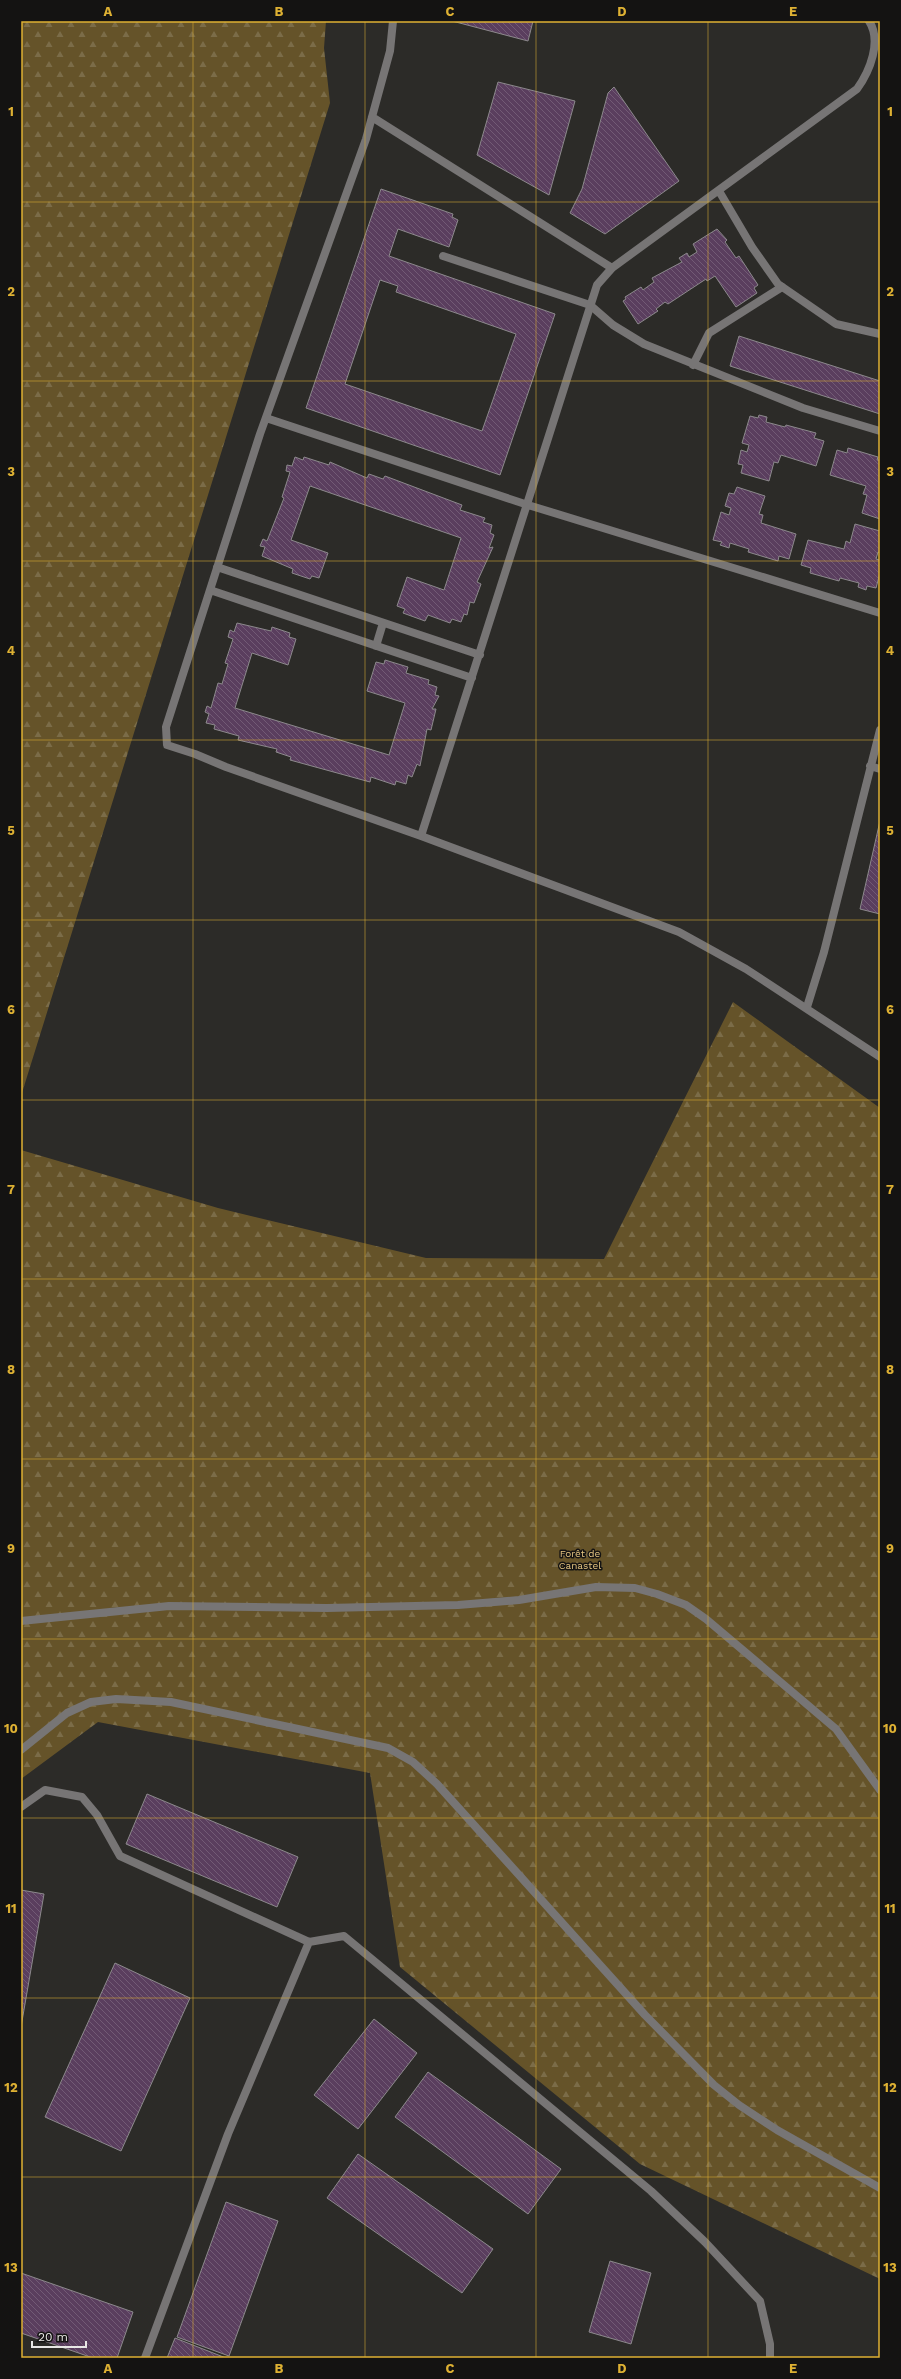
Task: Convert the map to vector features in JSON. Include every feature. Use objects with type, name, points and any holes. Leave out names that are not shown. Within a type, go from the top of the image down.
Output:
[{"type":"street","points":[[393,21],[390,51],[366,140],[266,418],[166,727],[167,745],[421,836],[679,932],[746,969],[807,1007],[880,1057]]},
{"type":"street","points":[[421,836],[528,505],[597,285],[612,268],[857,89],[867,75],[872,56],[874,41],[869,21]]},
{"type":"street","points":[[372,117],[612,268]]},
{"type":"street","points":[[719,191],[752,247],[782,287],[836,324],[880,334]]},
{"type":"street","points":[[443,256],[590,305],[614,325],[644,344],[803,408],[880,431]]},
{"type":"street","points":[[693,365],[709,333],[782,287]]},
{"type":"street","points":[[266,418],[528,505],[880,613]]},
{"type":"street","points":[[217,567],[480,655]]},
{"type":"street","points":[[210,590],[472,678]]},
{"type":"street","points":[[376,646],[383,622]]},
{"type":"street","points":[[807,1007],[824,952],[880,730]]},
{"type":"street","points":[[870,766],[880,769]]},
{"type":"street","points":[[21,1621],[169,1606],[327,1608],[458,1605],[519,1600],[596,1587],[635,1588],[686,1605],[706,1619],[836,1729],[880,1790]]},
{"type":"street","points":[[21,1750],[67,1713],[91,1702],[116,1699],[171,1702],[388,1748],[413,1762],[437,1784],[645,2015],[714,2085],[739,2105],[778,2130],[880,2188]]},
{"type":"street","points":[[21,1807],[45,1790],[82,1797],[98,1815],[120,1856],[309,1942],[344,1936],[651,2191],[705,2242],[760,2301],[770,2344],[770,2358]]},
{"type":"street","points":[[145,2358],[228,2134],[309,1942]]},
{"type":"green space","points":[[21,21],[326,21],[324,48],[330,103],[21,1096]]},
{"type":"green space","name":"Forêt de Canastel","points":[[733,1002],[880,1108],[880,2279],[640,2164],[400,1967],[370,1773],[98,1722],[21,1779],[21,1150],[218,1208],[426,1258],[604,1259]]},
{"type":"building","points":[[452,21],[533,21],[528,41]]},
{"type":"building","points":[[498,82],[575,101],[549,195],[477,155]]},
{"type":"building","points":[[614,87],[679,181],[605,234],[570,213],[582,189],[608,93]]},
{"type":"building","points":[[381,189],[453,214],[452,217],[458,220],[449,247],[398,229],[389,256],[555,314],[500,475],[306,408]],"holes":[[[380,280],[398,286],[396,292],[516,334],[482,431],[345,384]]]},
{"type":"building","points":[[717,229],[727,240],[725,242],[736,258],[739,256],[758,285],[754,288],[757,293],[736,307],[715,276],[707,281],[706,279],[668,304],[665,302],[656,309],[658,311],[638,324],[623,301],[626,299],[625,297],[641,287],[643,290],[654,282],[652,278],[682,262],[679,258],[687,253],[689,257],[697,252],[693,244]]},
{"type":"building","points":[[739,336],[880,381],[880,414],[730,366]]},
{"type":"building","points":[[759,415],[767,417],[766,422],[785,427],[786,425],[816,433],[814,438],[824,441],[816,466],[781,455],[778,463],[774,462],[769,481],[741,473],[743,465],[738,464],[741,450],[747,452],[749,445],[742,443],[750,416],[758,418]]},
{"type":"building","points":[[848,448],[878,457],[877,460],[880,460],[880,519],[862,513],[867,495],[863,494],[866,486],[830,475],[837,450],[847,453]]},
{"type":"building","points":[[295,457],[303,460],[304,457],[329,465],[330,462],[367,478],[369,474],[383,479],[385,476],[462,505],[460,510],[485,518],[483,522],[492,525],[490,533],[494,535],[489,548],[493,547],[477,582],[481,584],[474,603],[470,602],[467,615],[464,614],[461,622],[452,619],[450,623],[428,615],[425,621],[403,613],[405,609],[397,606],[407,577],[444,590],[461,538],[310,486],[291,540],[328,553],[319,578],[312,576],[310,579],[292,573],[293,569],[262,556],[265,547],[260,546],[263,539],[267,541],[284,498],[282,497],[290,472],[286,471],[287,465],[292,466]]},
{"type":"building","points":[[737,487],[765,496],[759,514],[763,515],[761,523],[796,534],[789,559],[779,556],[778,561],[748,552],[749,549],[730,543],[729,548],[720,545],[722,542],[713,540],[721,512],[729,515],[731,508],[725,506],[729,493],[734,494]]},
{"type":"building","points":[[855,524],[880,531],[880,553],[878,552],[876,559],[880,560],[880,573],[876,588],[867,586],[866,590],[858,587],[859,583],[840,578],[839,581],[810,573],[811,568],[801,565],[808,540],[844,549],[846,541],[850,543]]},
{"type":"building","points":[[237,623],[271,631],[272,627],[290,633],[289,637],[296,639],[288,665],[252,653],[235,708],[389,755],[405,703],[367,691],[376,662],[384,664],[385,660],[408,667],[406,673],[429,680],[428,684],[437,687],[435,695],[439,696],[432,709],[436,709],[431,730],[427,729],[420,766],[417,764],[412,777],[408,775],[406,784],[396,781],[395,785],[371,777],[370,782],[290,760],[291,757],[276,752],[277,749],[238,740],[239,736],[214,729],[215,725],[206,723],[209,714],[205,712],[207,706],[211,708],[218,683],[222,684],[228,664],[225,663],[233,639],[228,637],[230,630],[234,632]]},
{"type":"building","points":[[880,821],[880,914],[860,909]]},
{"type":"building","points":[[147,1794],[298,1857],[277,1907],[126,1844]]},
{"type":"building","points":[[21,1890],[44,1894],[21,2027]]},
{"type":"building","points":[[115,1963],[190,1998],[121,2151],[45,2117]]},
{"type":"building","points":[[374,2019],[417,2053],[358,2129],[314,2095]]},
{"type":"building","points":[[428,2072],[561,2169],[528,2214],[395,2117]]},
{"type":"building","points":[[358,2154],[493,2249],[462,2293],[327,2198]]},
{"type":"building","points":[[226,2202],[278,2221],[229,2356],[177,2337]]},
{"type":"building","points":[[610,2261],[651,2273],[631,2344],[589,2332]]},
{"type":"building","points":[[21,2273],[133,2312],[117,2358],[93,2358],[21,2333]]},
{"type":"building","points":[[175,2338],[226,2358],[167,2358]]}]
